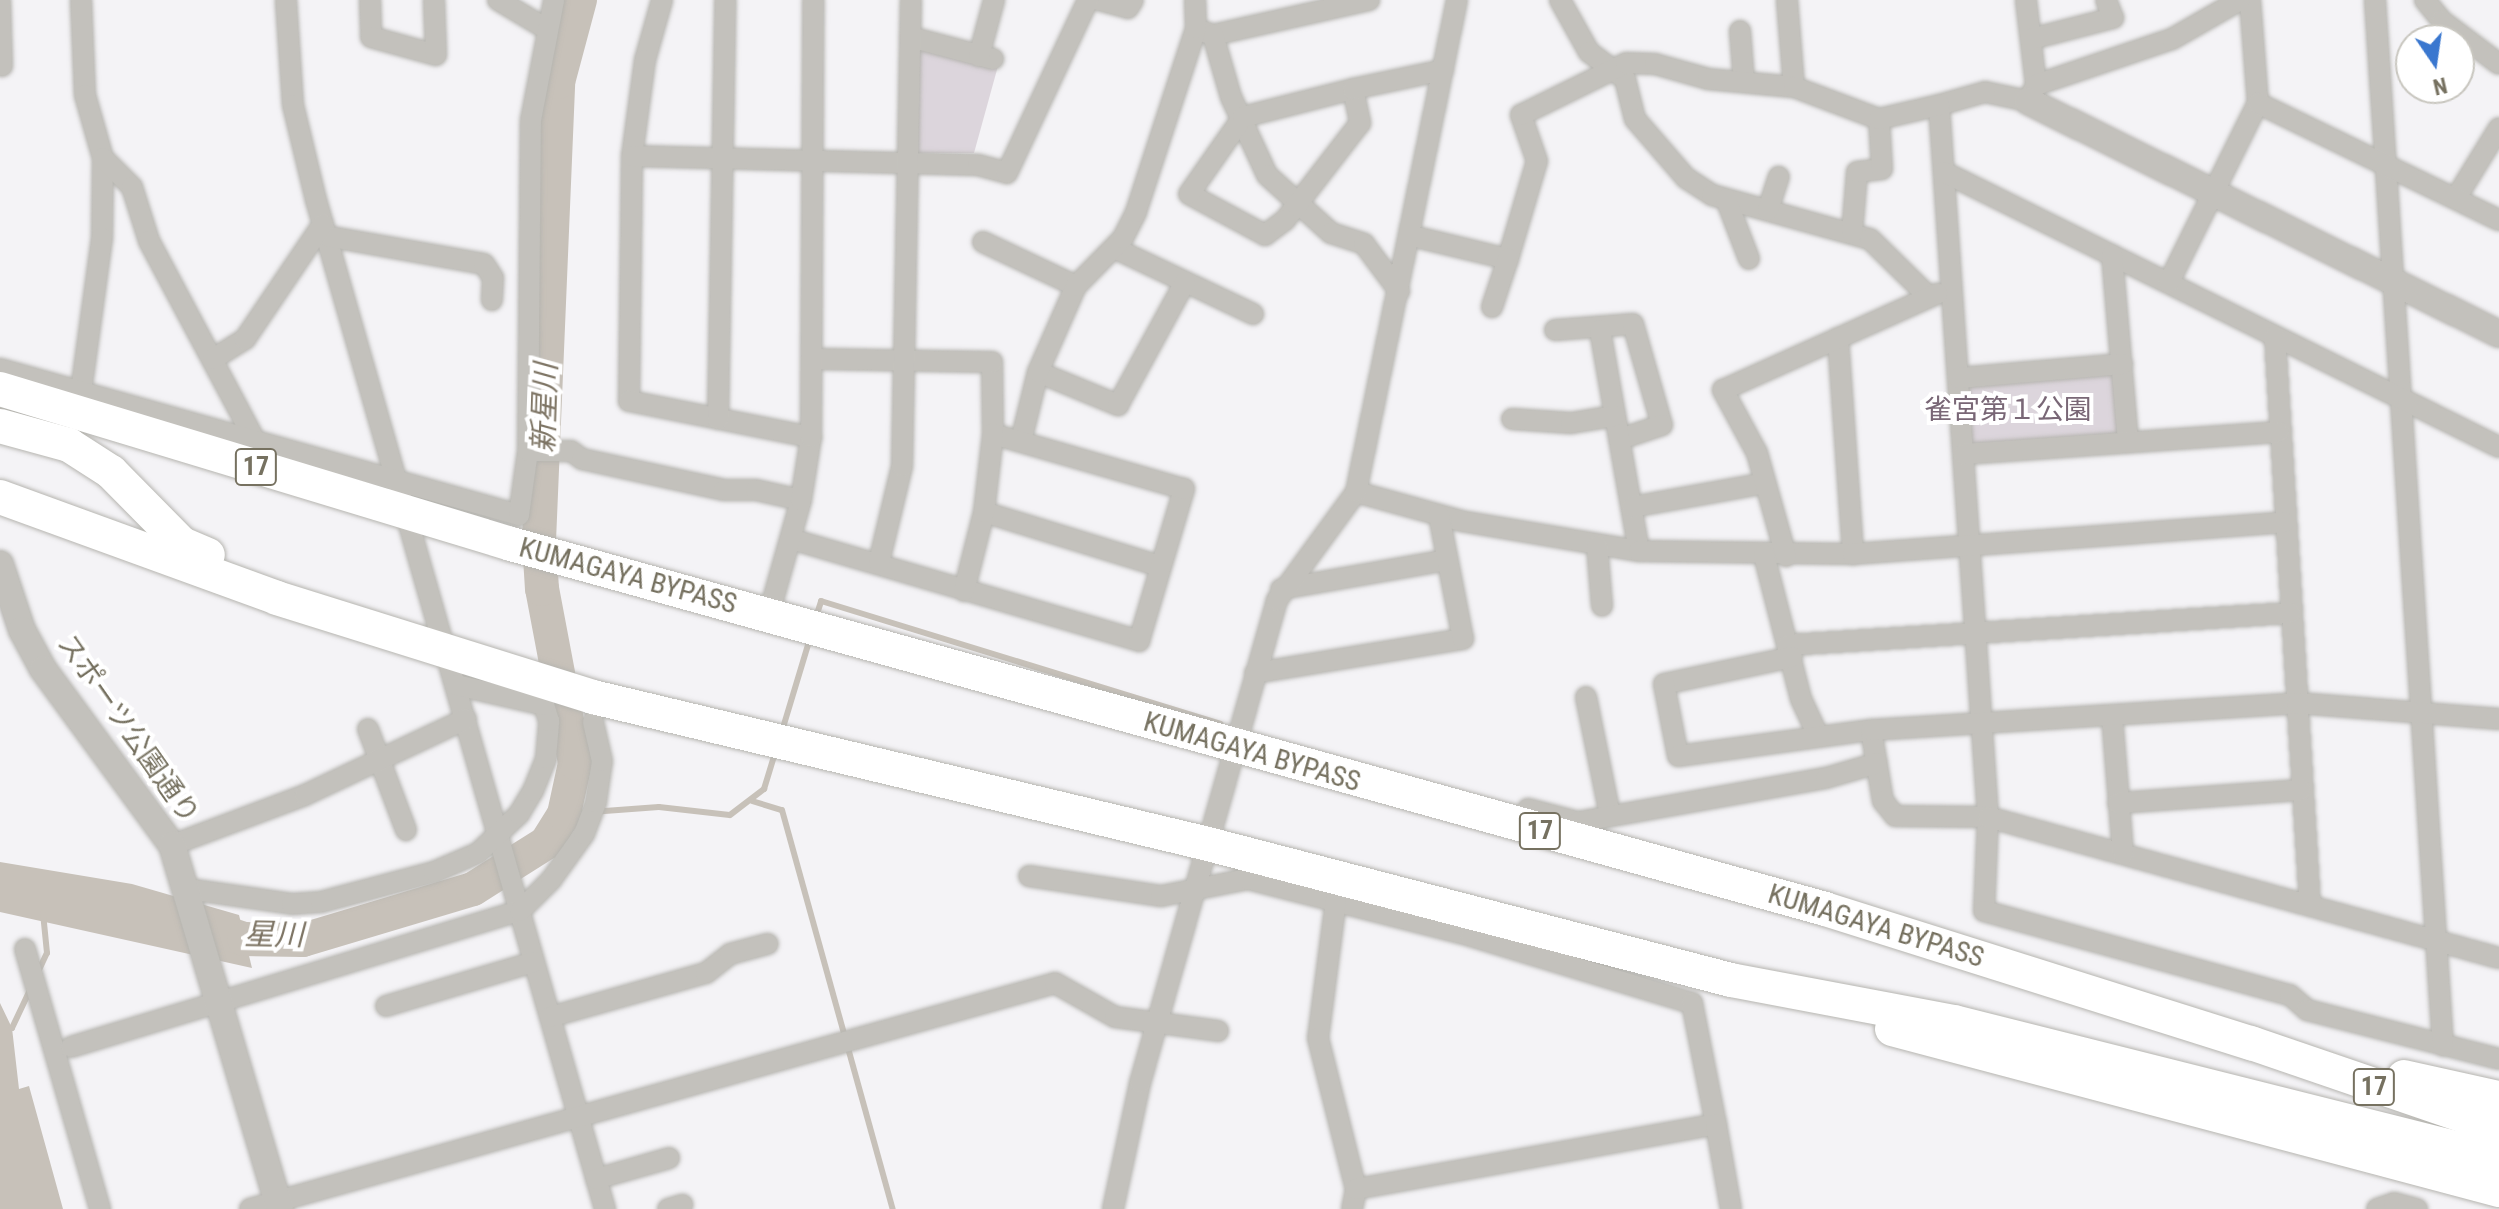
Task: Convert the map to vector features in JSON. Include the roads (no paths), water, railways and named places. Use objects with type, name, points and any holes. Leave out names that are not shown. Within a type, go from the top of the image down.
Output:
[{"type":"highway","name":"KUMAGAYA BYPASS","points":[[0,389],[403,497],[511,544],[574,562],[1235,740],[1825,909],[2251,1043],[2499,1128]]},
{"type":"highway","points":[[0,426],[69,445],[111,472],[182,544],[283,585],[297,604]]},
{"type":"highway","name":"17","points":[[0,497],[297,604],[541,683],[593,710],[779,741],[1208,844],[1731,980],[1956,1049],[2499,1190]]},
{"type":"highway","name":"17","points":[[1731,980],[1954,1022],[2499,1159]]},
{"type":"highway","name":"17","points":[[2251,1043],[2499,1098]]},
{"type":"street","points":[[0,0],[2,66]]},
{"type":"street","points":[[81,0],[85,95],[103,158],[102,238],[81,391]]},
{"type":"street","points":[[286,0],[293,105],[324,230],[605,1209]]},
{"type":"street","points":[[370,0],[371,37],[436,55],[434,0]]},
{"type":"street","points":[[498,0],[545,28]]},
{"type":"street","points":[[0,369],[257,444],[403,497],[519,515],[528,451],[531,120],[545,28],[554,0]]},
{"type":"street","points":[[662,0],[645,60],[632,156],[629,401],[811,437]]},
{"type":"street","points":[[718,419],[725,0]]},
{"type":"street","points":[[769,614],[801,500],[811,437],[815,160],[813,0]]},
{"type":"street","points":[[879,562],[902,466],[911,0]]},
{"type":"street","points":[[910,37],[986,57],[994,0]]},
{"type":"street","points":[[632,156],[978,165],[1007,173],[1088,0]]},
{"type":"street","points":[[1099,0],[1128,8],[1133,0]]},
{"type":"street","points":[[1195,0],[1231,97],[1243,117],[1267,175],[1331,233],[1364,244],[1399,291]]},
{"type":"street","points":[[1205,32],[1300,8],[1369,0]]},
{"type":"street","points":[[1113,1209],[1140,1083],[1159,1024],[1235,740],[1281,589],[1356,492],[1412,236],[1457,0]]},
{"type":"street","points":[[1560,0],[1589,52],[1625,79],[1635,119],[1686,178],[1726,199],[1870,239],[1929,297]]},
{"type":"street","points":[[1787,0],[1794,87]]},
{"type":"street","points":[[2026,0],[2031,39],[2032,93]]},
{"type":"street","points":[[2031,39],[2113,18],[2106,0]]},
{"type":"street","points":[[1492,307],[1537,161],[1521,115],[1614,69],[1655,64],[1708,79],[1794,87],[1879,119],[1985,92],[2032,93],[2172,39],[2240,0]]},
{"type":"street","points":[[2169,282],[2258,103],[2250,0]]},
{"type":"street","points":[[2375,0],[2382,165],[2443,1046]]},
{"type":"street","points":[[2425,0],[2442,21],[2499,64]]},
{"type":"street","points":[[1740,31],[1744,82]]},
{"type":"street","points":[[1021,441],[1038,372],[1076,286],[1114,248],[1136,212],[1205,32]]},
{"type":"street","points":[[1353,89],[1360,123],[1285,220],[1265,235],[1189,194],[1243,117],[1353,89],[1443,70]]},
{"type":"street","points":[[2032,93],[2213,191],[2499,334]]},
{"type":"street","points":[[2258,103],[2499,220]]},
{"type":"street","points":[[1939,105],[1964,454],[1967,547],[1988,817],[1984,911],[2290,995],[2307,1010],[2499,1059]]},
{"type":"street","points":[[1852,233],[1857,172],[1882,169],[1879,119]]},
{"type":"street","points":[[2456,198],[2499,128]]},
{"type":"street","points":[[103,158],[132,187],[149,241],[257,444]]},
{"type":"street","points":[[1944,172],[2499,447]]},
{"type":"street","points":[[1768,210],[1779,177]]},
{"type":"street","points":[[1726,199],[1749,259]]},
{"type":"street","points":[[213,359],[245,339],[324,230]]},
{"type":"street","points":[[324,230],[484,264],[493,278],[492,300]]},
{"type":"street","points":[[1412,236],[1508,259]]},
{"type":"street","points":[[983,242],[1076,286]]},
{"type":"street","points":[[1114,248],[1253,314]]},
{"type":"street","points":[[2112,255],[2128,442]]},
{"type":"street","points":[[1038,372],[1118,405],[1185,282]]},
{"type":"street","points":[[1786,556],[1757,453],[1723,390],[1952,287]]},
{"type":"street","points":[[1555,330],[1600,330],[1633,324],[1662,425],[1620,439]]},
{"type":"street","points":[[1600,330],[1639,551]]},
{"type":"street","points":[[2275,337],[2278,432],[2310,905]]},
{"type":"street","points":[[1838,338],[1853,554]]},
{"type":"street","points":[[814,359],[992,362],[993,434],[984,512],[964,591]]},
{"type":"street","points":[[1959,378],[2122,364]]},
{"type":"street","points":[[1512,419],[1571,423],[1614,416]]},
{"type":"street","points":[[1964,454],[2278,432]]},
{"type":"street","points":[[791,539],[879,562],[964,591],[1139,641],[1184,489],[993,434]]},
{"type":"street","points":[[528,451],[571,451],[582,459],[724,490],[756,490],[801,500]]},
{"type":"street","points":[[1632,507],[1765,483]]},
{"type":"street","points":[[1356,492],[1439,515],[1597,546],[1639,551],[1786,556],[1967,547],[2284,522]]},
{"type":"street","points":[[984,512],[1160,566]]},
{"type":"street","points":[[1255,673],[1463,639],[1439,515]]},
{"type":"street","points":[[1597,546],[1602,606]]},
{"type":"street","points":[[1764,555],[1801,699],[1817,734]]},
{"type":"street","points":[[1281,589],[1448,560]]},
{"type":"street","name":"スポーツ公園通り","points":[[0,564],[22,630],[43,669],[172,845],[188,889],[279,1205]]},
{"type":"street","points":[[2290,613],[1974,633],[1790,651],[1664,684],[1678,756],[1817,734],[2297,703],[2499,719]]},
{"type":"street","points":[[188,889],[292,904],[321,902],[434,872],[478,853],[499,834],[533,791],[546,758],[549,721],[544,705],[456,685]]},
{"type":"street","points":[[1586,697],[1610,815]]},
{"type":"street","points":[[71,1047],[202,1009],[216,991],[520,911],[551,880],[586,827],[596,802],[602,761],[593,710]]},
{"type":"street","points":[[2112,716],[2123,854]]},
{"type":"street","points":[[172,845],[305,795],[466,719]]},
{"type":"street","points":[[368,729],[406,830]]},
{"type":"street","points":[[1871,730],[1883,801],[1895,816],[1988,817],[2437,937],[2499,958]]},
{"type":"street","points":[[1235,740],[1578,822],[1826,778],[1877,763]]},
{"type":"street","points":[[2118,803],[2301,790]]},
{"type":"street","points":[[1029,876],[1161,896],[1195,892],[1248,879],[1336,900],[1692,1003],[1731,1209]]},
{"type":"street","points":[[1336,900],[1318,1038],[1354,1199],[1716,1124]]},
{"type":"street","points":[[550,1017],[706,973],[730,954],[768,944]]},
{"type":"street","points":[[25,949],[100,1209]]},
{"type":"street","points":[[386,1006],[534,962]]},
{"type":"street","points":[[250,1209],[279,1205],[1055,983],[1115,1017],[1218,1031]]},
{"type":"street","points":[[596,1179],[669,1158]]},
{"type":"street","points":[[2377,1209],[2394,1203],[2417,1209]]},
{"type":"waterway","name":"新星川","points":[[202,925],[244,939],[303,940],[473,889],[546,843],[564,814],[575,763],[542,589],[539,541],[558,82],[580,0]]},
{"type":"waterway","points":[[815,620],[821,601],[1220,724]]},
{"type":"waterway","points":[[782,731],[810,638]]},
{"type":"waterway","points":[[564,814],[659,807],[730,815],[764,789],[775,753]]},
{"type":"waterway","points":[[752,801],[782,810],[893,1209]]},
{"type":"waterway","points":[[38,972],[47,953],[43,913]]},
{"type":"waterway","points":[[0,1028],[12,1028],[30,990]]},
{"type":"park label","name":"雀宮第１公園","points":[[2008,410]]},
{"type":"water label","name":"星川","points":[[274,935]]}]
